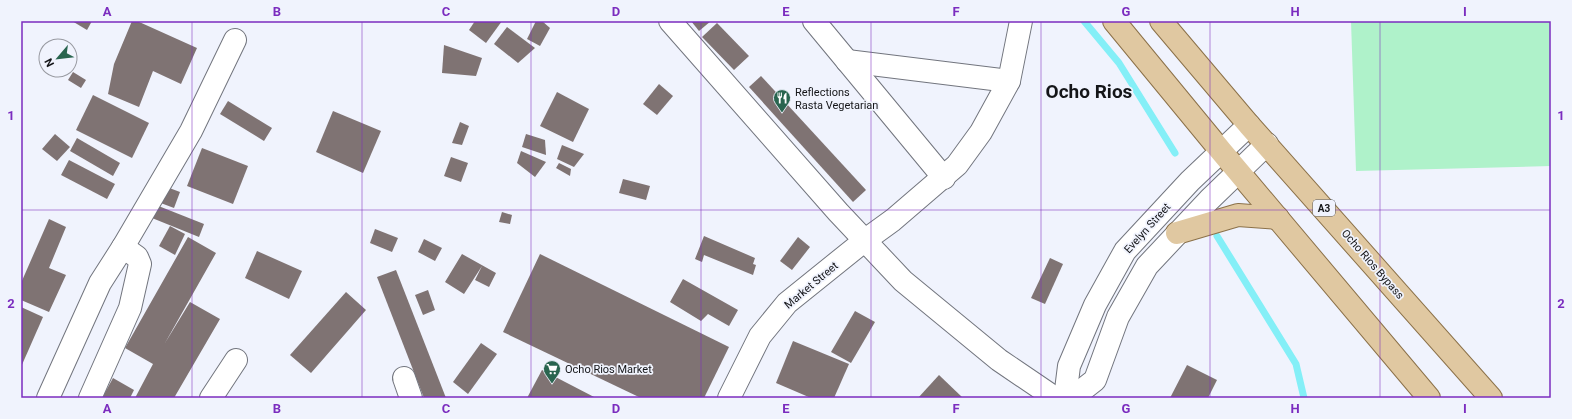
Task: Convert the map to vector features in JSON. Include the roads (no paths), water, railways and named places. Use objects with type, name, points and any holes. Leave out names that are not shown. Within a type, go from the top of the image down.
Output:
[{"type":"main road","points":[[1114,21],[1238,172],[1429,398]]},
{"type":"main road","name":"Ocho Rios Bypass","points":[[1161,21],[1249,125],[1490,396]]},
{"type":"main road","points":[[1177,233],[1238,215],[1278,218]]},
{"type":"street","points":[[670,21],[864,241],[903,281],[999,360],[1055,398]]},
{"type":"street","points":[[814,21],[944,178]]},
{"type":"street","name":"Market Street","points":[[729,398],[760,336],[787,303],[944,178],[957,165],[982,132],[1010,81],[1021,21]]},
{"type":"street","points":[[48,398],[100,283],[191,131],[235,40]]},
{"type":"street","points":[[847,61],[1010,81]]},
{"type":"street","name":"Evelyn Street","points":[[1065,398],[1069,366],[1095,305],[1125,251],[1190,181],[1249,125]]},
{"type":"street","points":[[1072,398],[1095,380],[1118,317],[1147,266],[1177,233],[1267,144]]},
{"type":"street","points":[[90,398],[130,308],[140,264],[137,257],[123,246]]},
{"type":"street","points":[[211,398],[236,360]]},
{"type":"street","points":[[404,378],[411,398]]},
{"type":"waterway","points":[[1084,21],[1119,63],[1175,153]]},
{"type":"waterway","points":[[1217,236],[1296,364],[1304,398]]},
{"type":"place","name":"Reflections Rasta Vegetarian","points":[[782,113]]},
{"type":"place","name":"Ocho Rios Market","points":[[552,384]]},
{"type":"district","name":"Ocho Rios","points":[[1089,91]]}]
